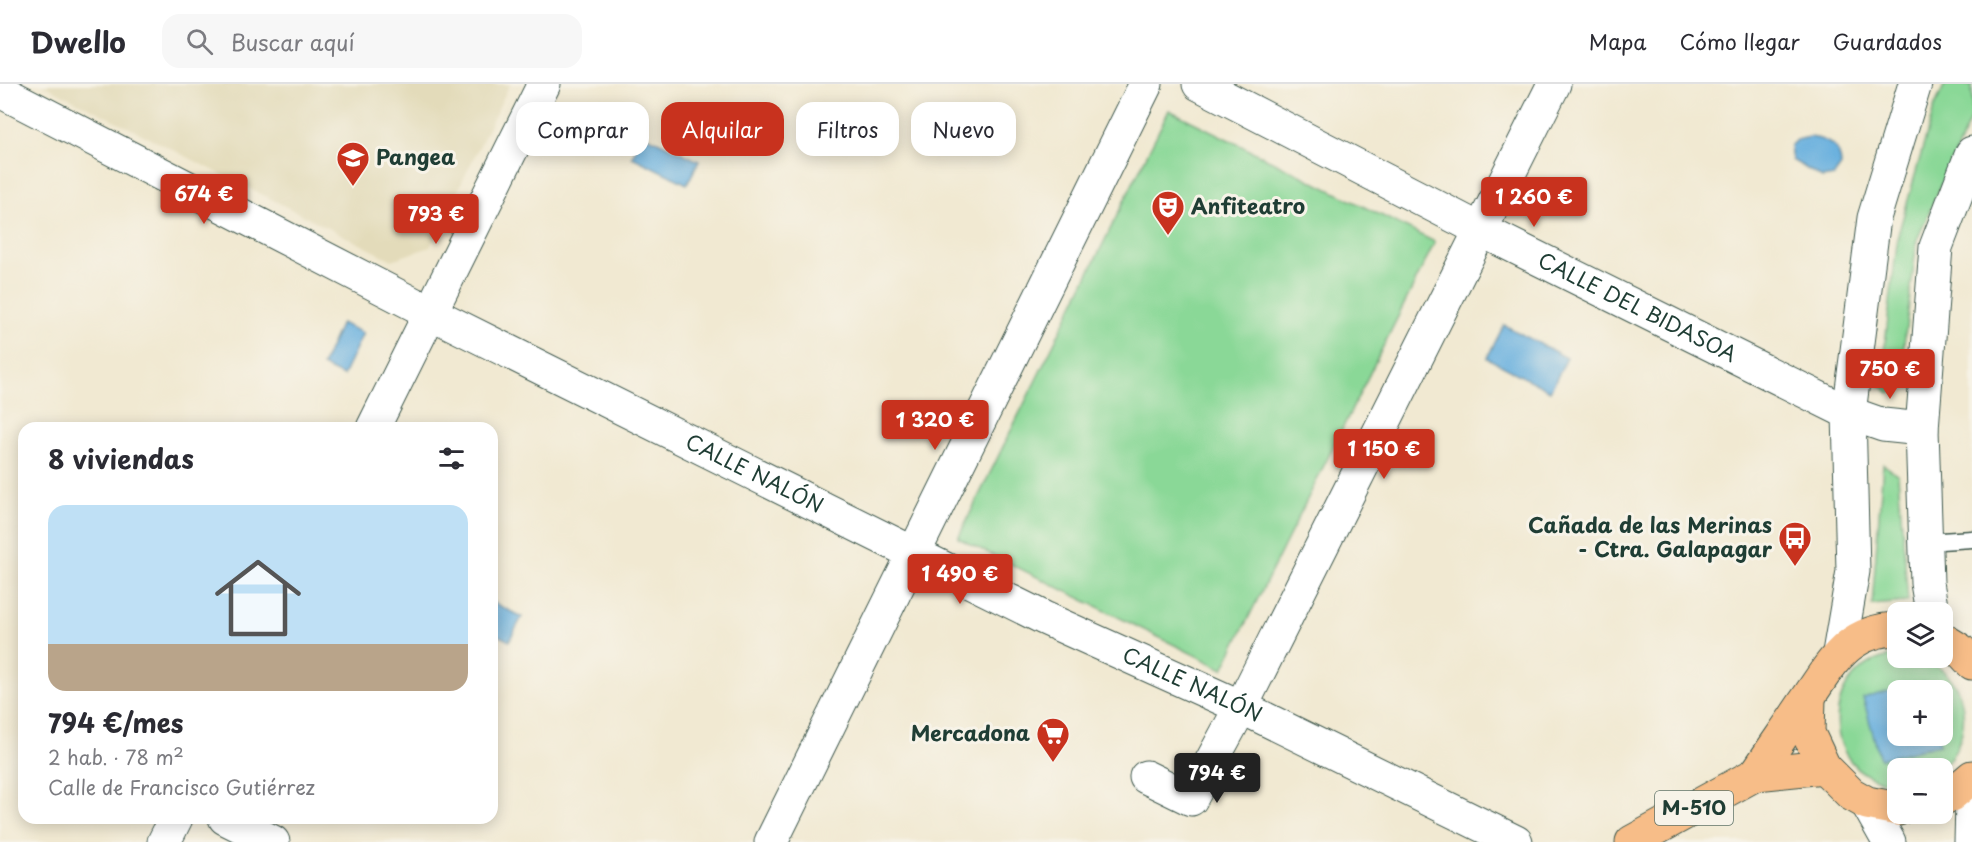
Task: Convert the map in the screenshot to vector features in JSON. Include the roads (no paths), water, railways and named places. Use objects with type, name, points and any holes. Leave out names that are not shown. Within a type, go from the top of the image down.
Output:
[{"type":"main road","name":"M-510","points":[[1756,774],[1839,653],[1860,638],[1887,629]]},
{"type":"main road","points":[[1953,646],[1972,663]]},
{"type":"main road","points":[[1809,698],[1808,733],[1824,767],[1836,782],[1882,806]]},
{"type":"main road","name":"M-510","points":[[1632,842],[1756,774],[1824,767]]},
{"type":"main road","points":[[1953,793],[1972,777]]},
{"type":"street","points":[[376,422],[544,84]]},
{"type":"street","points":[[771,842],[1146,84]]},
{"type":"street","name":"CALLE DEL BIDASOA","points":[[1199,84],[1481,230],[1849,413],[1883,424],[1922,429]]},
{"type":"street","points":[[1146,777],[1191,799],[1241,706],[1554,84]]},
{"type":"street","points":[[1839,653],[1852,571],[1849,413],[1874,218],[1915,84]]},
{"type":"street","name":"CALLE NALÓN","points":[[0,91],[431,313],[912,553],[1044,618],[1241,706],[1516,842]]},
{"type":"street","points":[[1930,602],[1925,542],[1922,429],[1936,247],[1964,198],[1972,153]]},
{"type":"street","points":[[1971,842],[1972,802]]},
{"type":"street","points":[[1882,806],[1889,842]]},
{"type":"street","points":[[164,842],[173,824]]},
{"type":"street","points":[[237,824],[273,842]]},
{"type":"lane","points":[[1925,542],[1972,539]]},
{"type":"water","points":[[649,137],[661,143],[661,156],[689,156],[699,161],[687,184],[632,157],[649,156]]},
{"type":"water","points":[[1810,137],[1827,142],[1836,149],[1841,166],[1834,176],[1822,178],[1792,160],[1790,146],[1796,140]]},
{"type":"water","points":[[341,323],[363,333],[343,376],[322,366]]},
{"type":"water","points":[[1504,325],[1567,358],[1550,391],[1487,358]]},
{"type":"water","points":[[498,605],[522,617],[509,641],[498,635]]},
{"type":"water","points":[[1887,692],[1887,746],[1932,746],[1880,759],[1863,698]]},
{"type":"place","name":"Pangea","points":[[353,187]]},
{"type":"place","name":"Anfiteatro","points":[[1168,236]]},
{"type":"place","name":"Cañada de las Merinas - Ctra. Galapagar","points":[[1795,567]]},
{"type":"place","name":"Mercadona","points":[[1053,763]]}]
